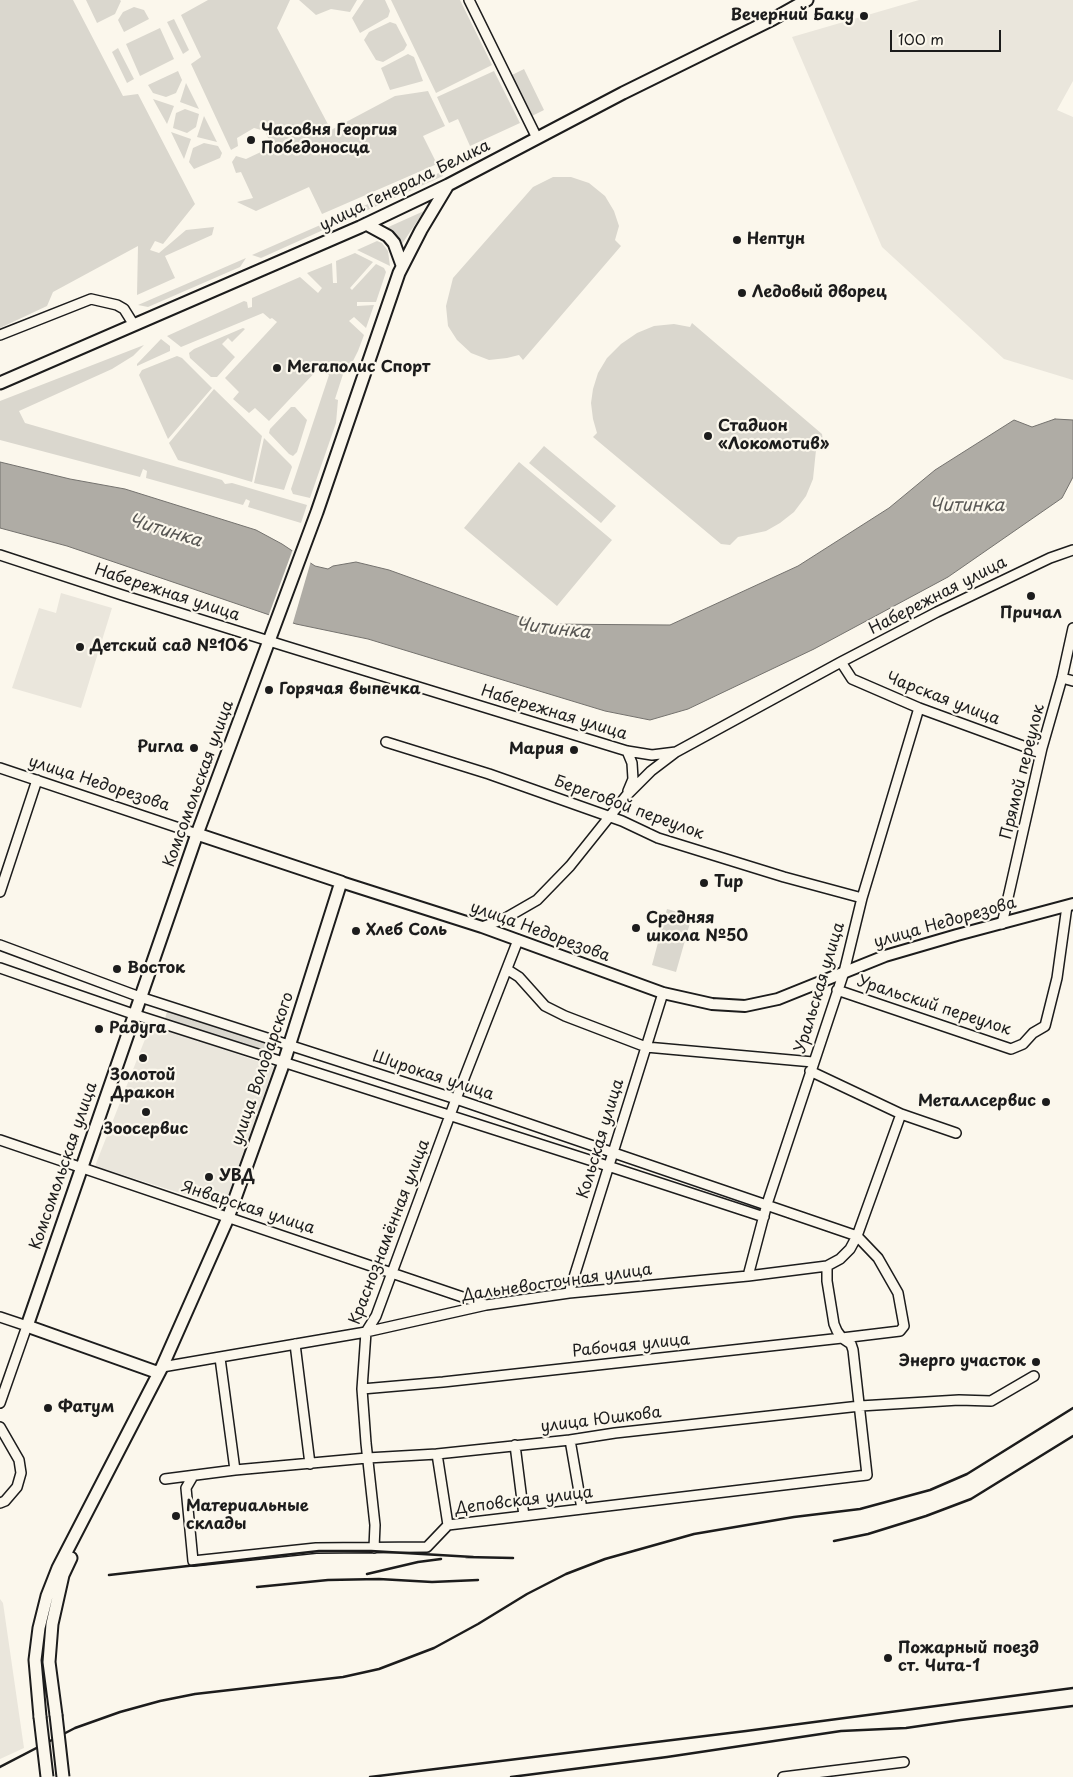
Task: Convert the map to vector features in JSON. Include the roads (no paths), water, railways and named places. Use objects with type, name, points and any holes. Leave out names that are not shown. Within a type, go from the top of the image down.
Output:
[{"type":"main road","name":"улица Генерала Белика","points":[[3,382],[366,224],[448,185],[623,93],[774,20],[807,0]]},
{"type":"main road","name":"Комсомольская улица","points":[[27,1326],[133,1014],[197,834],[317,512],[402,265],[448,185]]},
{"type":"main road","points":[[366,224],[388,236],[394,243],[402,265]]},
{"type":"main road","name":"улица Недорезова","points":[[197,834],[341,882]]},
{"type":"main road","name":"улица Володарского","points":[[102,1484],[160,1370],[228,1218],[284,1062],[341,882]]},
{"type":"main road","points":[[27,1326],[160,1370]]},
{"type":"main road","points":[[63,1777],[49,1662],[52,1624],[63,1575],[102,1484]]},
{"type":"main road","points":[[47,1777],[35,1660],[39,1628],[47,1596],[58,1568],[102,1484]]},
{"type":"street","points":[[469,0],[537,138]]},
{"type":"street","points":[[0,335],[92,299],[117,305],[124,309],[134,325]]},
{"type":"street","name":"Набережная улица","points":[[0,554],[122,595],[271,636],[627,751],[652,755],[676,752],[841,662],[994,584],[1050,558],[1073,550]]},
{"type":"street","name":"Прямой переулок","points":[[1002,924],[1042,748],[1062,678],[1073,628]]},
{"type":"street","name":"Чарская улица","points":[[841,662],[852,678],[919,708],[1034,750],[1042,748]]},
{"type":"street","points":[[1062,678],[1073,681]]},
{"type":"street","name":"Уральская улица","points":[[748,1276],[767,1204],[844,972],[862,898],[919,708]]},
{"type":"street","name":"Береговой переулок","points":[[386,742],[480,771],[639,828],[658,838],[784,877],[862,898]]},
{"type":"street","points":[[626,796],[633,779],[632,763],[627,751]]},
{"type":"street","points":[[482,927],[504,919],[537,900],[570,866],[626,796],[650,771],[676,752]]},
{"type":"street","name":"улица Недорезова","points":[[0,768],[197,834]]},
{"type":"street","points":[[0,892],[37,780]]},
{"type":"street","name":"улица Недорезова","points":[[341,882],[482,927],[663,993],[712,1004],[745,1006],[778,999],[894,954],[1070,905]]},
{"type":"street","name":"Уральский переулок","points":[[837,990],[1012,1049],[1024,1044],[1033,1033],[1045,1026],[1057,978],[1070,905]]},
{"type":"street","name":"Краснознамённая улица","points":[[374,1548],[375,1526],[367,1458],[362,1389],[366,1332],[376,1316],[456,1099],[508,970],[518,940]]},
{"type":"street","name":"Широкая улица","points":[[0,945],[140,997],[456,1099],[857,1236]]},
{"type":"street","name":"Широкая улица","points":[[0,968],[133,1014],[764,1217]]},
{"type":"street","points":[[508,970],[519,977],[544,1006],[646,1047],[813,1062]]},
{"type":"street","name":"Кольская улица","points":[[569,1293],[663,993]]},
{"type":"street","points":[[810,1071],[901,1114],[956,1133]]},
{"type":"street","name":"Дальневосточная улица","points":[[160,1370],[366,1332],[486,1305],[569,1293],[748,1276],[827,1266],[840,1259],[850,1249],[857,1236],[901,1114]]},
{"type":"street","name":"Январская улица","points":[[0,1140],[486,1305]]},
{"type":"street","name":"Рабочая улица","points":[[362,1389],[443,1382],[842,1338],[902,1329],[904,1326],[898,1294],[878,1258],[857,1236]]},
{"type":"street","points":[[827,1266],[832,1315],[837,1331],[850,1344],[852,1350],[860,1406]]},
{"type":"street","points":[[0,1316],[27,1326]]},
{"type":"street","name":"Комсомольская улица","points":[[0,1403],[27,1326]]},
{"type":"street","points":[[295,1344],[310,1464]]},
{"type":"street","points":[[220,1358],[235,1470]]},
{"type":"street","name":"улица Юшкова","points":[[165,1479],[235,1470],[367,1458],[437,1454],[860,1406],[959,1400],[991,1401],[1034,1376]]},
{"type":"street","name":"Деповская улица","points":[[193,1476],[186,1488],[192,1561],[316,1548],[427,1547],[448,1525],[867,1475],[860,1406]]},
{"type":"street","points":[[0,1427],[18,1460],[21,1474],[17,1487],[5,1501],[0,1503]]},
{"type":"street","points":[[570,1440],[582,1509]]},
{"type":"street","points":[[515,1445],[524,1516]]},
{"type":"street","points":[[437,1454],[448,1525]]},
{"type":"street","points":[[783,1777],[904,1762]]},
{"type":"water","name":"Читинка","points":[[1055,419],[1073,420],[1073,477],[1062,498],[948,577],[814,649],[688,709],[650,720],[605,711],[368,639],[296,624],[67,546],[0,528],[0,462],[70,479],[125,489],[256,530],[282,544],[315,566],[328,569],[333,566],[356,562],[389,570],[539,624],[670,625],[798,566],[889,508],[935,470],[1014,420],[1032,427]]},
{"type":"railway","points":[[0,1767],[75,1728],[120,1712],[160,1701],[195,1694],[343,1677],[379,1669],[434,1648],[527,1594],[566,1574],[605,1559],[694,1534],[794,1517],[860,1509],[930,1490],[967,1474],[1073,1408]]},
{"type":"railway","points":[[834,1541],[868,1534],[926,1516],[971,1499],[1073,1436]]},
{"type":"railway","points":[[109,1575],[319,1551],[371,1551],[473,1557]]},
{"type":"railway","points":[[466,1557],[513,1558]]},
{"type":"railway","points":[[367,1574],[418,1562],[441,1559]]},
{"type":"railway","points":[[257,1587],[328,1580],[379,1579],[432,1582],[478,1580]]},
{"type":"railway","points":[[370,1777],[746,1731],[1073,1688]]},
{"type":"railway","points":[[511,1777],[667,1757],[841,1731],[906,1728],[1073,1706]]},
{"type":"place","name":"Вечерний Баку","points":[[864,16]]},
{"type":"place","name":"Часовня Георгия Победоносца","points":[[251,140]]},
{"type":"place","name":"Нептун","points":[[737,240]]},
{"type":"place","name":"Ледовый дворец","points":[[742,293]]},
{"type":"place","name":"Мегаполис Спорт","points":[[277,368]]},
{"type":"place","name":"Стадион «Локомотив»","points":[[708,436]]},
{"type":"place","name":"Причал","points":[[1031,596]]},
{"type":"place","name":"Детский сад №106","points":[[80,647]]},
{"type":"place","name":"Горячая выпечка","points":[[269,690]]},
{"type":"place","name":"Ригла","points":[[194,748]]},
{"type":"place","name":"Мария","points":[[574,750]]},
{"type":"place","name":"Тир","points":[[704,883]]},
{"type":"place","name":"Средняя школа №50","points":[[636,928]]},
{"type":"place","name":"Хлеб Соль","points":[[356,931]]},
{"type":"place","name":"Восток","points":[[117,969]]},
{"type":"place","name":"Радуга","points":[[99,1029]]},
{"type":"place","name":"Золотой Дракон","points":[[143,1058]]},
{"type":"place","name":"Металлсервис","points":[[1046,1102]]},
{"type":"place","name":"Зоосервис","points":[[146,1112]]},
{"type":"place","name":"УВД","points":[[209,1177]]},
{"type":"place","name":"Энерго участок","points":[[1036,1362]]},
{"type":"place","name":"Фатум","points":[[48,1408]]},
{"type":"place","name":"Материальные склады","points":[[176,1516]]},
{"type":"place","name":"Пожарный поезд ст. Чита-1","points":[[888,1658]]}]
